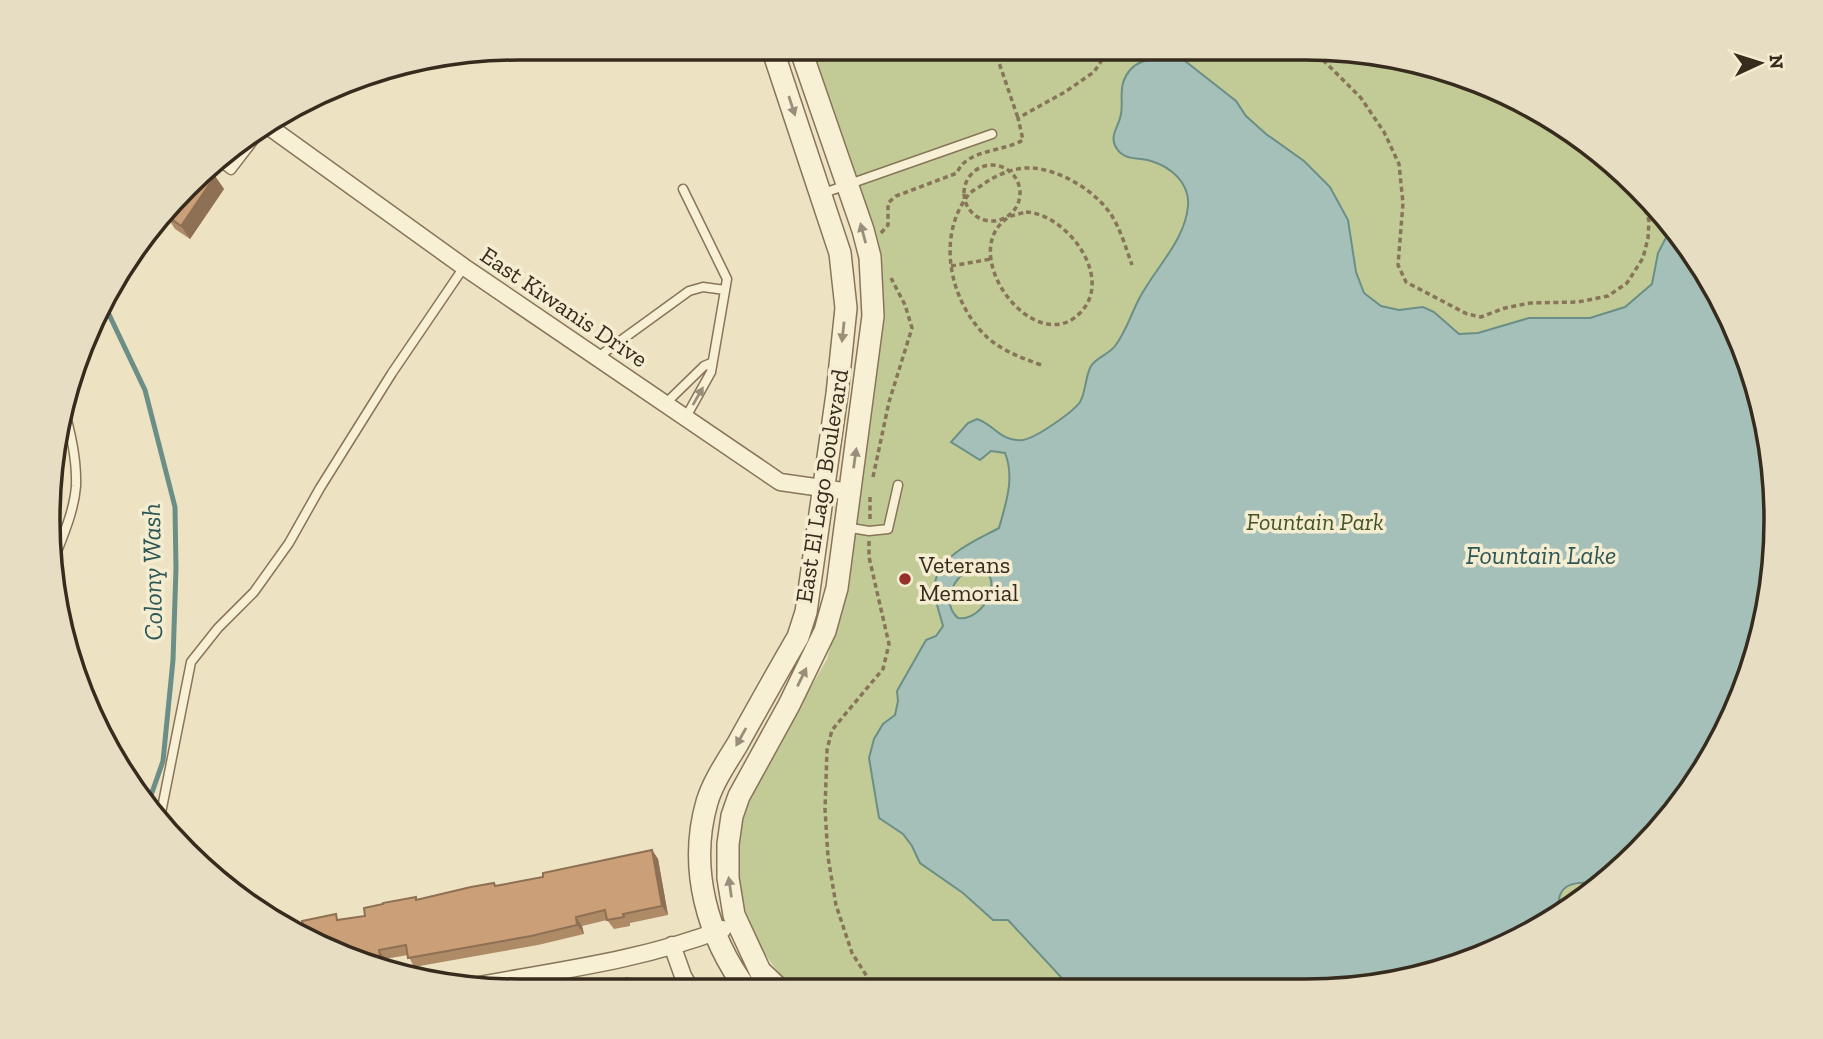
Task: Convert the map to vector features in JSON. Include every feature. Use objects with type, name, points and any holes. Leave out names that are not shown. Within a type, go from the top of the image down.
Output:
[{"type":"street","name":"East El Lago Boulevard","points":[[739,979],[709,923],[700,880],[700,845],[708,800],[716,782],[797,637],[810,589],[846,308],[840,253],[776,60]]},
{"type":"street","name":"East El Lago Boulevard","points":[[768,979],[760,971],[734,915],[728,877],[728,844],[732,816],[739,796],[789,705],[825,631],[837,588],[873,316],[870,257],[863,230],[804,60]]},
{"type":"street","name":"East Kiwanis Drive","points":[[272,132],[464,267],[780,482],[850,492]]},
{"type":"street","points":[[716,782],[739,796]]},
{"type":"street","points":[[520,979],[590,967],[714,933],[738,923]]},
{"type":"street","points":[[672,945],[685,979]]},
{"type":"lane","points":[[821,194],[992,134]]},
{"type":"lane","points":[[226,166],[231,170],[249,148]]},
{"type":"lane","points":[[683,189],[727,279],[711,372],[686,417]]},
{"type":"lane","points":[[162,808],[191,662],[218,628],[254,592],[289,543],[392,373],[464,267]]},
{"type":"lane","points":[[598,357],[689,290],[703,287],[725,290]]},
{"type":"lane","points":[[666,403],[704,366],[711,363]]},
{"type":"lane","points":[[60,543],[76,488],[74,446],[69,426]]},
{"type":"lane","points":[[845,527],[870,531],[888,529],[898,485]]},
{"type":"path","points":[[998,60],[1018,118]]},
{"type":"path","points":[[1323,60],[1361,98],[1384,132],[1399,164],[1403,203],[1398,265],[1406,282],[1467,314],[1481,317],[1530,303],[1578,302],[1608,296],[1627,283],[1643,258],[1648,238],[1646,213]]},
{"type":"path","points":[[965,202],[966,181],[979,168],[998,166],[1010,172],[1020,192],[1015,209],[1007,218],[993,235],[991,259],[994,276],[1020,311],[1047,324],[1062,324],[1075,318],[1086,307],[1091,294],[1089,265],[1074,239],[1052,218],[1026,212],[1007,218],[992,221],[984,220],[975,216],[965,202]]},
{"type":"path","points":[[1041,365],[1012,355],[989,338],[969,316],[956,288],[949,255],[954,224],[970,193],[997,174],[1031,168],[1062,176],[1089,192],[1111,214],[1132,265]]},
{"type":"path","points":[[951,266],[991,259]]},
{"type":"green space","name":"Fountain Lake","points":[[814,60],[1334,60],[1423,75],[1480,95],[1534,121],[1607,174],[1629,194],[1668,239],[1716,316],[1748,400],[1763,489],[1760,580],[1748,639],[1739,667],[1702,749],[1686,775],[1649,823],[1629,845],[1584,884],[1534,918],[1507,932],[1423,964],[1334,979],[783,979],[762,950],[748,920],[735,873],[739,832],[753,789],[827,659],[845,594],[882,288]]},
{"type":"water","name":"Fountain Lake","points":[[1146,60],[1184,60],[1236,101],[1246,116],[1304,161],[1330,187],[1348,220],[1356,272],[1364,293],[1381,306],[1399,310],[1423,307],[1434,312],[1459,334],[1478,333],[1529,318],[1590,318],[1625,307],[1652,284],[1658,253],[1666,237],[1686,264],[1716,316],[1739,372],[1748,400],[1760,459],[1763,550],[1748,639],[1716,723],[1668,800],[1629,845],[1607,865],[1585,883],[1568,886],[1561,893],[1559,902],[1534,918],[1451,955],[1393,971],[1334,979],[1063,979],[1008,920],[993,920],[963,893],[920,863],[903,834],[879,818],[869,758],[874,739],[883,724],[895,715],[897,691],[926,640],[936,636],[943,626],[935,594],[938,573],[951,556],[999,528],[1007,500],[1009,472],[1005,453],[991,451],[980,460],[951,442],[968,423],[977,419],[1003,436],[1023,440],[1045,430],[1076,406],[1082,398],[1091,366],[1119,341],[1139,299],[1175,243],[1186,219],[1188,198],[1178,177],[1158,164],[1120,153],[1115,144],[1115,132],[1121,114],[1122,87],[1127,74]],"holes":[[[976,566],[990,578],[991,587],[984,605],[976,613],[958,618],[952,611],[950,596],[962,574]]]},
{"type":"building","points":[[214,176],[215,176],[181,226],[171,219]]},
{"type":"building","points":[[652,850],[662,906],[607,920],[605,910],[576,917],[577,925],[408,958],[406,945],[379,950],[380,958],[316,932],[303,925],[302,921],[336,914],[337,920],[365,916],[364,908],[383,903],[416,897],[416,900],[471,887],[494,883],[495,886],[543,877],[543,873]]},
{"type":"waterway","name":"Colony Wash","points":[[108,313],[145,390],[175,507],[173,660],[163,761],[151,795]]},
{"type":"place","name":"Veterans Memorial","points":[[905,579]]},
{"type":"park label","name":"Fountain Park","points":[[1315,522]]}]
